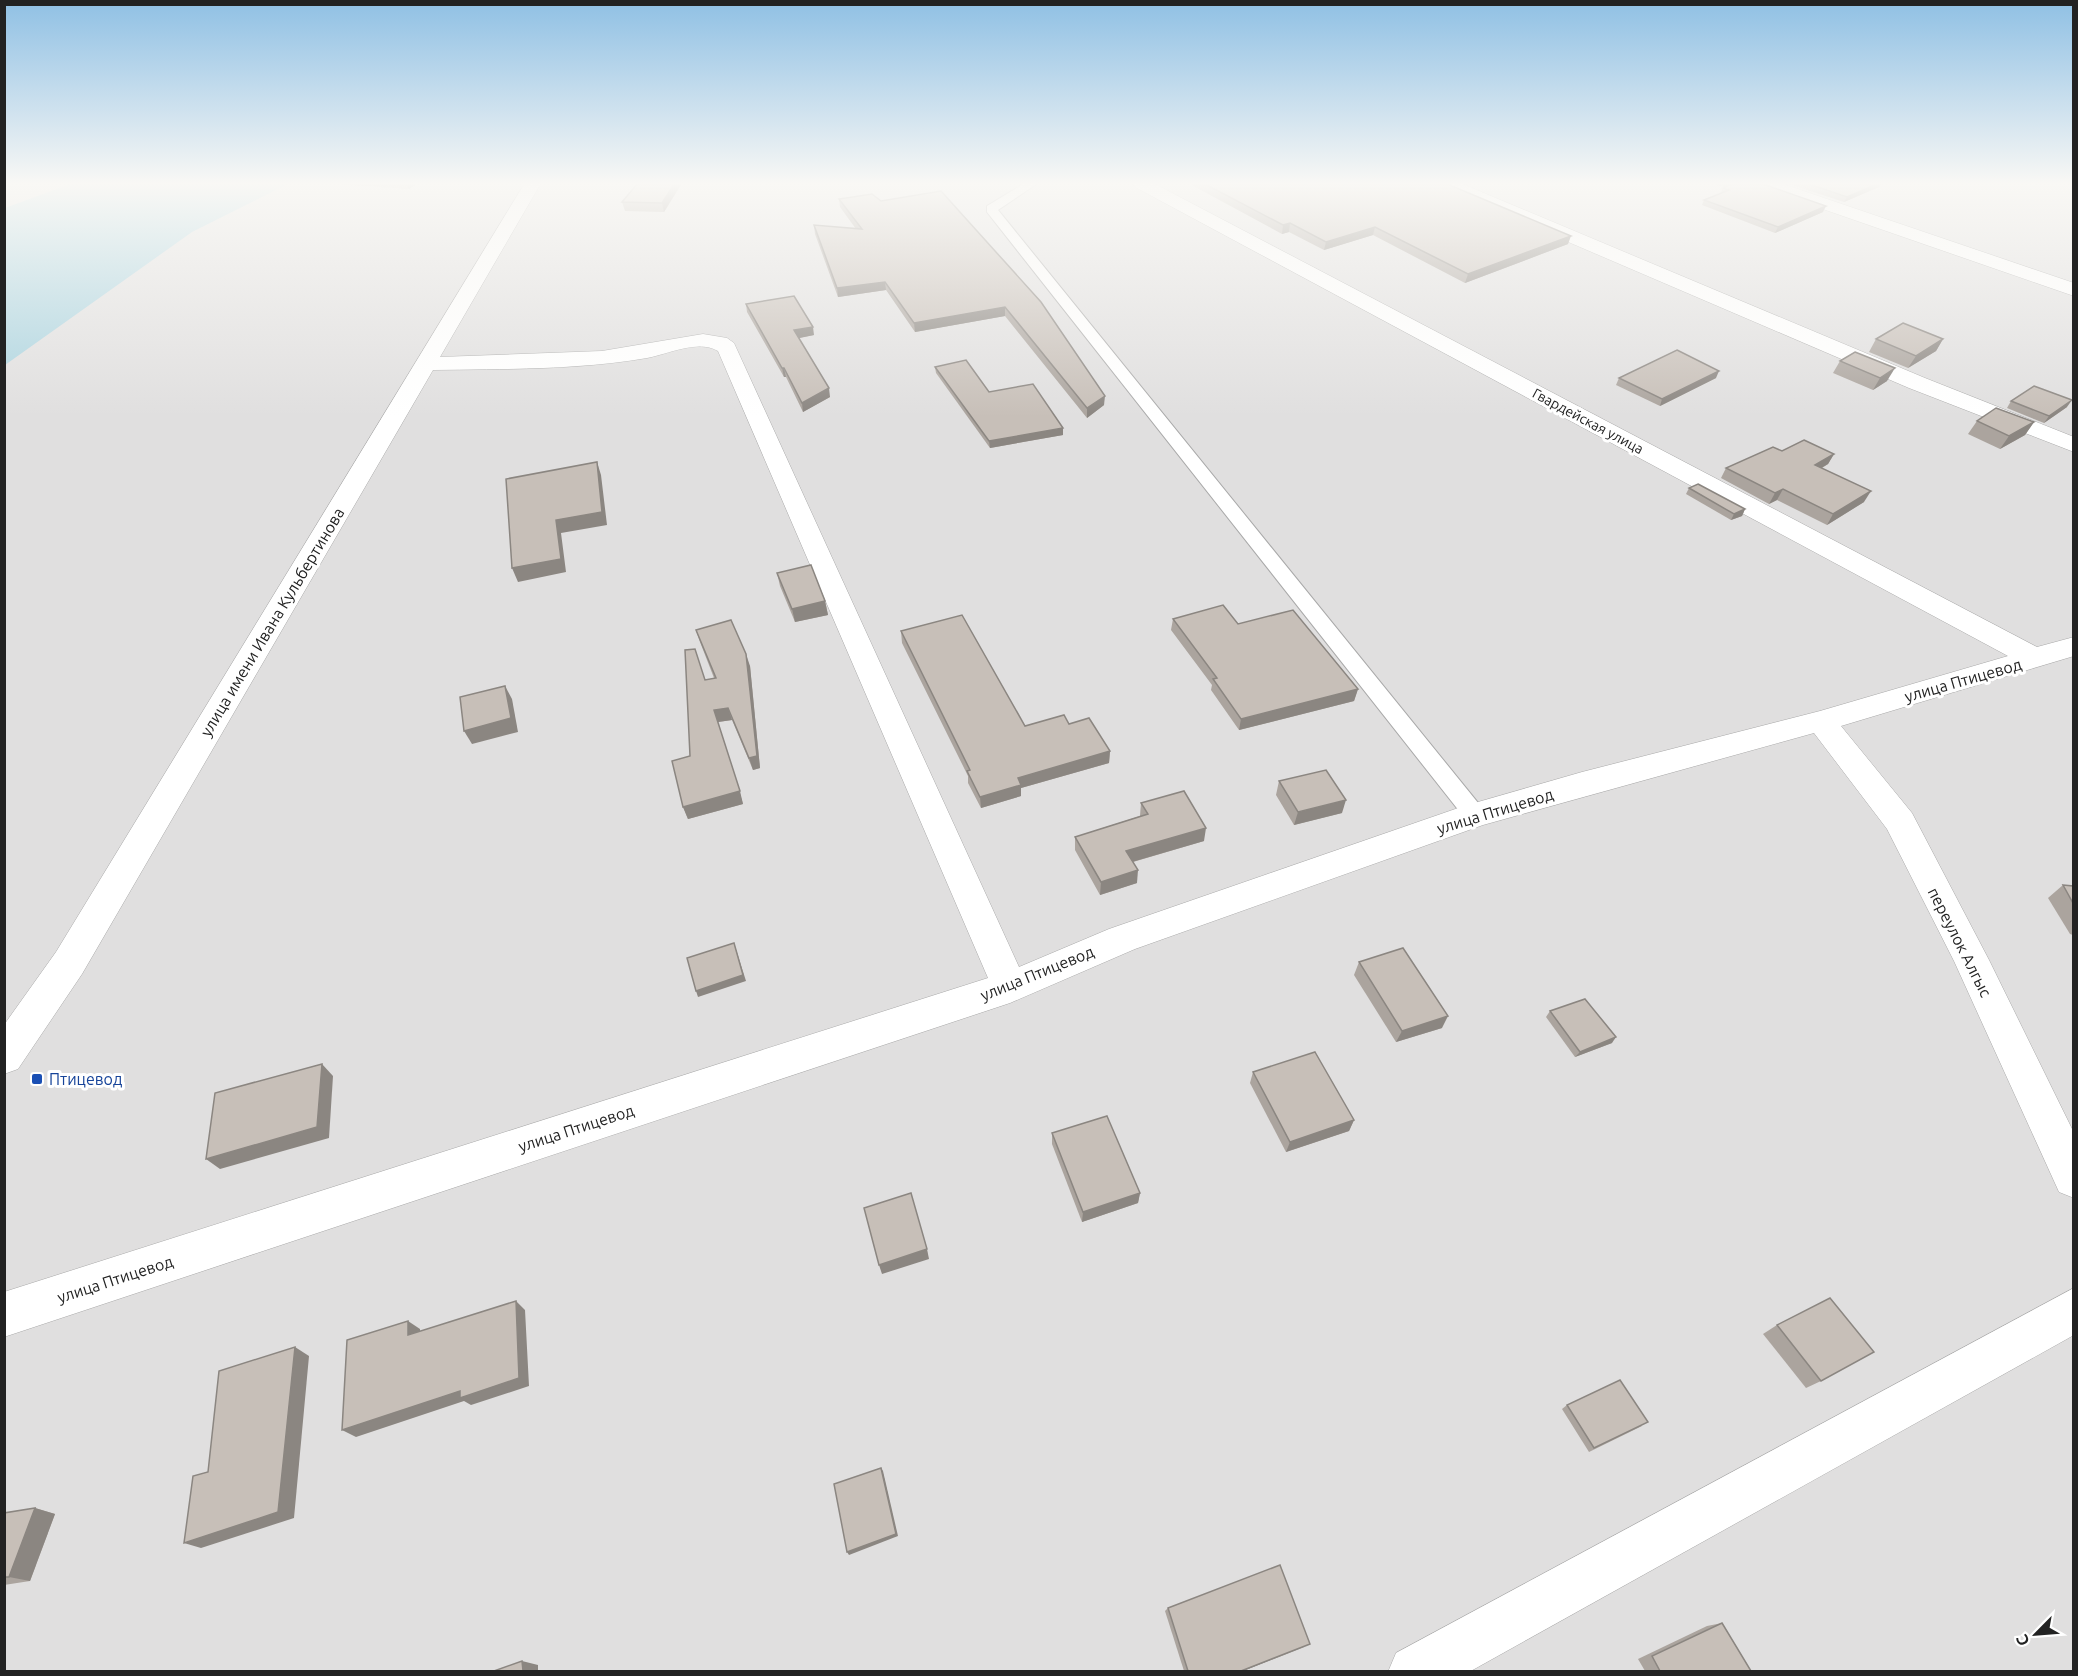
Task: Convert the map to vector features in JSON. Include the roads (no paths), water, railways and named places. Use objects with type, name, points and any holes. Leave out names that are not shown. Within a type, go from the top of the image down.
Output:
[{"type":"street","name":"улица имени Ивана Кульбертинова","points":[[4,1057],[69,963],[487,261]]},
{"type":"street","name":"Гвардейская улица","points":[[1288,261],[2036,659]]},
{"type":"street","points":[[1630,261],[1917,383],[2073,445]]},
{"type":"street","points":[[1990,261],[2073,290]]},
{"type":"street","points":[[426,364],[568,361],[618,357],[712,340],[727,347],[1010,987]]},
{"type":"street","name":"улица Птицевод","points":[[4,1315],[1010,987],[1122,939],[1475,815],[1582,784],[1821,721],[2036,659],[2073,646]]},
{"type":"street","name":"переулок Алгыс","points":[[1821,721],[1900,822],[1971,960],[2073,1178]]},
{"type":"street","points":[[1415,1671],[2073,1310]]},
{"type":"lane","points":[[1033,261],[1475,815]]},
{"type":"water","points":[[5,261],[151,261],[5,365]]},
{"type":"place","name":"Птицевод","points":[[37,1079]]}]
